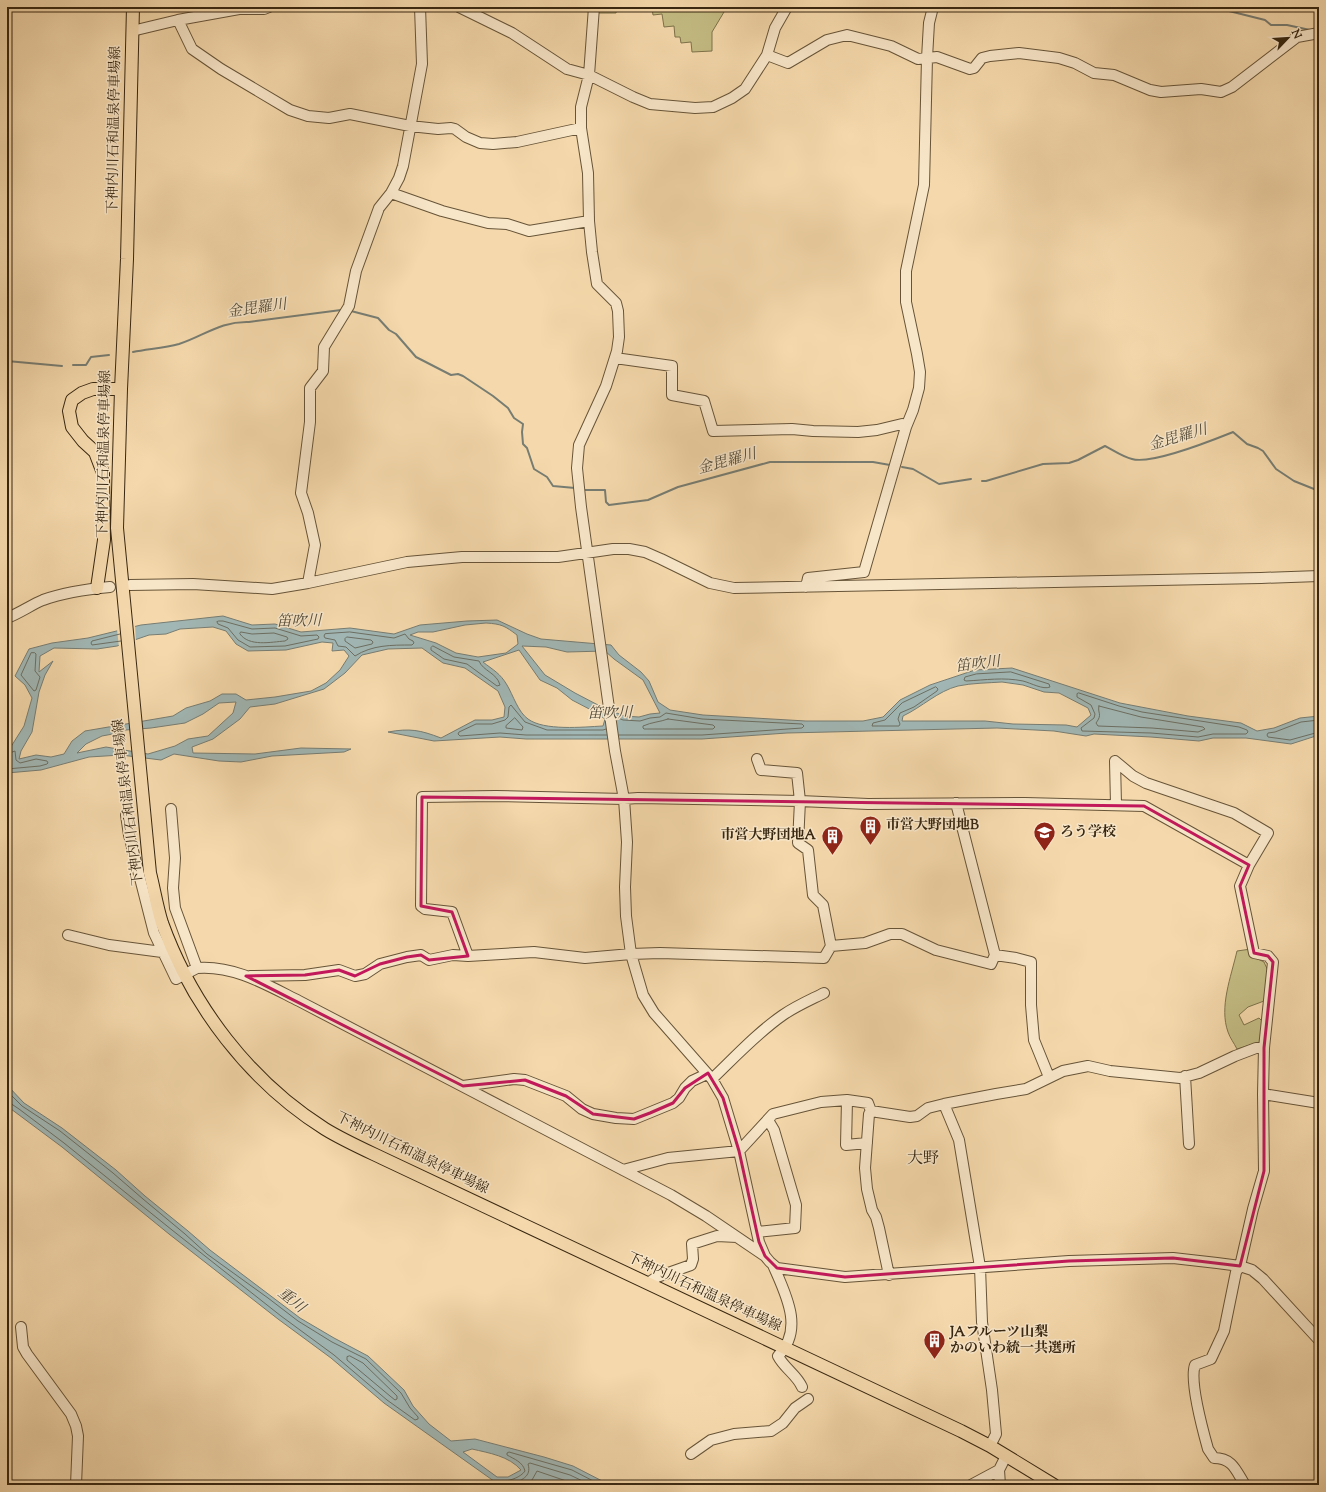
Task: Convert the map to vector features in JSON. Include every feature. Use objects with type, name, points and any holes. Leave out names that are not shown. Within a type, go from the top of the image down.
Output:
[{"type":"main road","name":"下神内川石和温泉停車場線","points":[[133,7],[132,99],[117,528],[124,614],[150,872],[162,922],[185,975],[201,1004],[235,1050],[278,1093],[325,1128],[375,1155],[786,1348],[990,1446],[1054,1485]]},
{"type":"main road","points":[[98,588],[104,540],[103,473],[95,452],[83,441],[72,427],[69,411],[72,400],[82,393],[93,389],[121,389]]},
{"type":"street","points":[[132,31],[178,20],[238,9],[264,9],[268,7]]},
{"type":"street","points":[[308,583],[315,545],[308,513],[301,493],[310,422],[310,388],[323,371],[324,347],[349,306],[356,271],[379,208],[391,193],[399,178],[403,166],[422,64],[420,7]]},
{"type":"street","points":[[459,7],[512,33],[567,69],[589,75],[650,104],[695,108],[713,107],[732,98],[745,89],[767,55],[775,28],[787,7]]},
{"type":"street","points":[[594,7],[589,75],[581,107],[582,128],[588,173],[589,221],[597,284],[616,303],[618,311],[618,337],[615,358],[606,386],[579,445],[577,468],[582,515],[615,751],[624,799],[627,842],[625,887],[626,916],[631,954],[643,995],[654,1013],[710,1076],[723,1098],[739,1151],[757,1232],[765,1256]]},
{"type":"street","points":[[806,587],[808,578],[864,572],[906,427],[913,410],[919,388],[920,372],[906,302],[906,271],[924,185],[927,58],[929,23],[933,7]]},
{"type":"street","points":[[178,20],[192,49],[221,69],[290,110],[308,116],[329,118],[350,114],[410,126],[456,129],[466,137],[480,143],[493,144],[518,142],[582,128]]},
{"type":"street","points":[[767,55],[788,63],[827,40],[847,35],[891,46],[918,59],[937,57],[970,69],[974,68],[982,58],[1019,53],[1059,58],[1076,63],[1094,73],[1114,75],[1150,90],[1161,92],[1201,89],[1221,92],[1232,87],[1259,65],[1297,38],[1319,34]]},
{"type":"street","points":[[391,193],[442,211],[488,224],[507,224],[529,231],[589,221]]},
{"type":"street","points":[[615,358],[672,366],[672,395],[704,401],[713,431],[792,429],[813,432],[858,432],[877,430],[902,424],[906,427]]},
{"type":"street","points":[[130,585],[180,584],[272,589],[407,562],[462,557],[558,556],[613,549],[629,549],[645,552],[710,583],[734,588],[1319,576]]},
{"type":"street","points":[[7,618],[41,600],[53,596],[110,587]]},
{"type":"street","points":[[246,976],[305,975],[339,970],[355,976],[365,974],[380,964],[421,955],[429,960],[454,955],[468,956],[534,952],[585,958],[660,953],[824,958],[831,946],[823,905],[813,895],[808,850],[798,843],[800,801],[797,773],[761,770],[757,759]]},
{"type":"street","points":[[1116,804],[1115,761],[1133,776],[1234,813],[1268,832],[1249,865],[1240,886],[1254,953],[1268,956],[1273,962],[1264,1048],[1264,1171],[1253,1209],[1240,1266],[1236,1272],[1224,1331],[1211,1359],[1194,1365],[1193,1369],[1194,1384],[1208,1449],[1214,1458],[1223,1458],[1230,1462],[1245,1485]]},
{"type":"street","points":[[468,956],[452,912],[425,909],[421,906],[422,797],[496,796],[800,801],[868,804],[1025,803],[1088,806],[1116,804],[1144,806],[1249,865]]},
{"type":"street","points":[[831,946],[865,943],[890,934],[902,934],[936,950],[991,964],[994,955],[956,803]]},
{"type":"street","points":[[172,810],[175,858],[173,888],[174,908],[197,968]]},
{"type":"street","points":[[126,815],[129,836],[152,926],[162,952],[176,979],[197,968],[210,967],[224,969],[246,976],[299,1001],[671,1195],[706,1216],[765,1256],[777,1268],[845,1277],[1069,1261],[1169,1258],[1240,1266],[1252,1270],[1263,1279],[1319,1340]]},
{"type":"street","points":[[68,935],[108,945],[162,952]]},
{"type":"street","points":[[994,955],[1032,962],[1031,997],[1034,1040],[1049,1077]]},
{"type":"street","points":[[463,1086],[514,1079],[525,1080],[566,1096],[582,1109],[593,1114],[634,1119],[673,1103],[679,1098],[685,1088],[692,1081],[710,1076],[783,1015],[799,1005],[824,993]]},
{"type":"street","points":[[871,1112],[910,1117],[918,1116],[928,1108],[982,1096],[1026,1089],[1063,1071],[1088,1066],[1180,1078],[1199,1073],[1256,1048],[1264,1048]]},
{"type":"street","points":[[1185,1076],[1189,1144]]},
{"type":"street","points":[[1263,1094],[1319,1103]]},
{"type":"street","points":[[623,1170],[668,1158],[739,1151],[773,1114],[821,1102],[847,1100],[868,1103],[871,1112],[869,1114],[865,1168],[867,1189],[872,1210],[879,1228],[889,1275]]},
{"type":"street","points":[[847,1100],[846,1145],[867,1143]]},
{"type":"street","points":[[944,1104],[959,1140],[980,1268],[982,1322],[992,1390],[996,1434],[990,1446]]},
{"type":"street","points":[[757,1232],[795,1228],[796,1222],[796,1205],[792,1190],[774,1130],[768,1120]]},
{"type":"street","points":[[648,1283],[657,1277],[691,1265],[693,1259],[692,1244],[717,1236],[737,1237]]},
{"type":"street","points":[[773,1265],[786,1296],[791,1315],[790,1336],[786,1348],[778,1356],[781,1362],[800,1382],[802,1387]]},
{"type":"street","points":[[21,1327],[23,1347],[71,1414],[76,1426],[78,1436],[76,1485]]},
{"type":"street","points":[[691,1454],[711,1440],[734,1434],[771,1431],[783,1423],[795,1408],[808,1399]]},
{"type":"street","points":[[1000,1485],[999,1470],[1006,1456]]},
{"type":"street","points":[[971,1485],[999,1470]]},
{"type":"highlighted area","points":[[422,797],[1144,806],[1249,865],[1240,886],[1254,953],[1268,956],[1273,962],[1264,1048],[1264,1171],[1240,1266],[1173,1258],[1069,1261],[845,1277],[777,1268],[765,1256],[759,1242],[739,1151],[723,1098],[708,1073],[685,1088],[673,1103],[634,1119],[593,1114],[566,1096],[525,1080],[463,1086],[246,976],[305,975],[339,970],[355,976],[380,964],[407,957],[421,955],[429,960],[468,956],[452,912],[421,906]]},
{"type":"shaded area","points":[[599,7],[617,7],[616,13],[598,13]]},
{"type":"shaded area","points":[[727,7],[712,32],[712,51],[692,52],[691,42],[681,43],[680,37],[675,37],[674,26],[664,27],[662,14],[653,15],[652,8]]},
{"type":"shaded area","points":[[1251,949],[1252,956],[1264,962],[1269,973],[1264,1001],[1248,1007],[1239,1015],[1244,1025],[1259,1018],[1263,1022],[1260,1042],[1237,1049],[1229,1034],[1226,1022],[1225,1002],[1237,951]]},
{"type":"water","name":"笛吹川","points":[[223,616],[252,625],[275,624],[301,632],[350,628],[394,634],[420,625],[497,620],[541,639],[611,645],[619,655],[641,672],[649,681],[658,702],[670,710],[703,715],[806,721],[863,721],[883,717],[900,700],[930,685],[975,670],[1012,668],[1120,703],[1188,716],[1241,723],[1257,731],[1274,728],[1300,718],[1319,716],[1319,735],[1291,744],[1246,738],[1213,738],[1199,741],[1094,734],[1086,736],[1054,731],[997,728],[787,733],[702,739],[526,739],[500,737],[434,741],[388,732],[415,730],[441,738],[475,720],[492,720],[504,717],[505,707],[498,691],[465,668],[443,663],[422,648],[388,649],[362,655],[345,673],[324,689],[275,704],[250,707],[240,719],[213,739],[192,747],[193,753],[255,754],[301,748],[351,749],[344,752],[272,756],[241,762],[219,761],[174,754],[161,760],[121,755],[89,757],[41,770],[7,773],[7,753],[24,726],[32,698],[25,685],[15,676],[29,649],[52,643],[88,638],[141,625]],"holes":[[[486,623],[503,626],[517,635],[518,644],[506,653],[478,657],[456,653],[436,643],[410,635],[418,632],[433,632],[465,625]],[[213,627],[226,631],[236,644],[248,651],[286,650],[322,642],[333,643],[332,651],[344,650],[349,656],[340,670],[326,683],[311,691],[246,700],[236,694],[222,694],[210,701],[186,708],[173,716],[85,731],[72,741],[64,754],[51,757],[36,755],[19,759],[21,751],[32,732],[39,692],[45,675],[53,661],[39,672],[40,656],[54,648],[97,649],[117,646],[149,635],[166,634],[180,629]],[[522,646],[546,647],[567,652],[605,651],[643,680],[660,713],[639,717],[624,716],[575,693],[545,675]],[[519,650],[540,680],[557,688],[572,700],[605,719],[603,726],[553,727],[535,723],[524,716],[509,689],[499,675],[483,662]],[[1002,682],[1023,685],[1044,692],[1059,693],[1088,708],[1091,715],[1077,727],[1066,725],[1013,724],[985,721],[902,721],[903,716],[937,695],[951,688],[974,684]],[[236,702],[233,713],[208,736],[188,739],[175,746],[148,754],[106,747],[77,753],[86,744],[102,736],[126,730],[185,723],[203,714],[219,703]]]},
{"type":"water","points":[[7,1085],[24,1103],[62,1128],[116,1170],[210,1250],[300,1318],[368,1356],[404,1390],[413,1406],[429,1424],[451,1441],[475,1439],[544,1457],[573,1466],[610,1485],[498,1484],[384,1403],[331,1358],[278,1319],[169,1234],[62,1147],[7,1106]],"holes":[[[472,1449],[505,1458],[521,1470],[508,1477],[497,1477],[463,1452]]]},
{"type":"pier","points":[[135,625],[136,642],[119,648],[117,629]]},
{"type":"waterway","points":[[1151,7],[1170,7]]},
{"type":"waterway","points":[[1181,7],[1205,10],[1221,9],[1265,20],[1271,25],[1287,25],[1310,30]]},
{"type":"waterway","name":"金毘羅川","points":[[133,352],[179,344],[229,324],[341,310]]},
{"type":"waterway","name":"金毘羅川","points":[[351,311],[378,318],[389,330],[396,334],[416,357],[451,375],[458,374],[463,376],[493,396],[508,408],[514,418],[523,424],[523,444],[527,448],[534,469],[547,477],[553,486],[575,488]]},
{"type":"waterway","name":"金毘羅川","points":[[73,365],[86,365],[91,357],[109,355]]},
{"type":"waterway","name":"金毘羅川","points":[[7,361],[62,366]]},
{"type":"waterway","name":"金毘羅川","points":[[982,481],[1043,464],[1069,463],[1105,446],[1129,458],[1141,460],[1182,451],[1233,432],[1247,444],[1263,451],[1276,469],[1294,481],[1319,491]]},
{"type":"waterway","name":"金毘羅川","points":[[585,490],[605,490],[606,502],[609,505],[648,500],[678,487],[770,462],[873,462],[890,465]]},
{"type":"waterway","name":"金毘羅川","points":[[902,467],[913,469],[939,484],[971,479]]},
{"type":"place","name":"市営大野団地B","points":[[871,846]]},
{"type":"place","name":"ろう学校","points":[[1045,852]]},
{"type":"place","name":"市営大野団地A","points":[[832,856]]},
{"type":"place","name":"JAフルーツ山梨 かのいわ統一共選所","points":[[934,1360]]},
{"type":"district","name":"大野","points":[[923,1159]]},
{"type":"water label","name":"重川","points":[[291,1301]]}]
